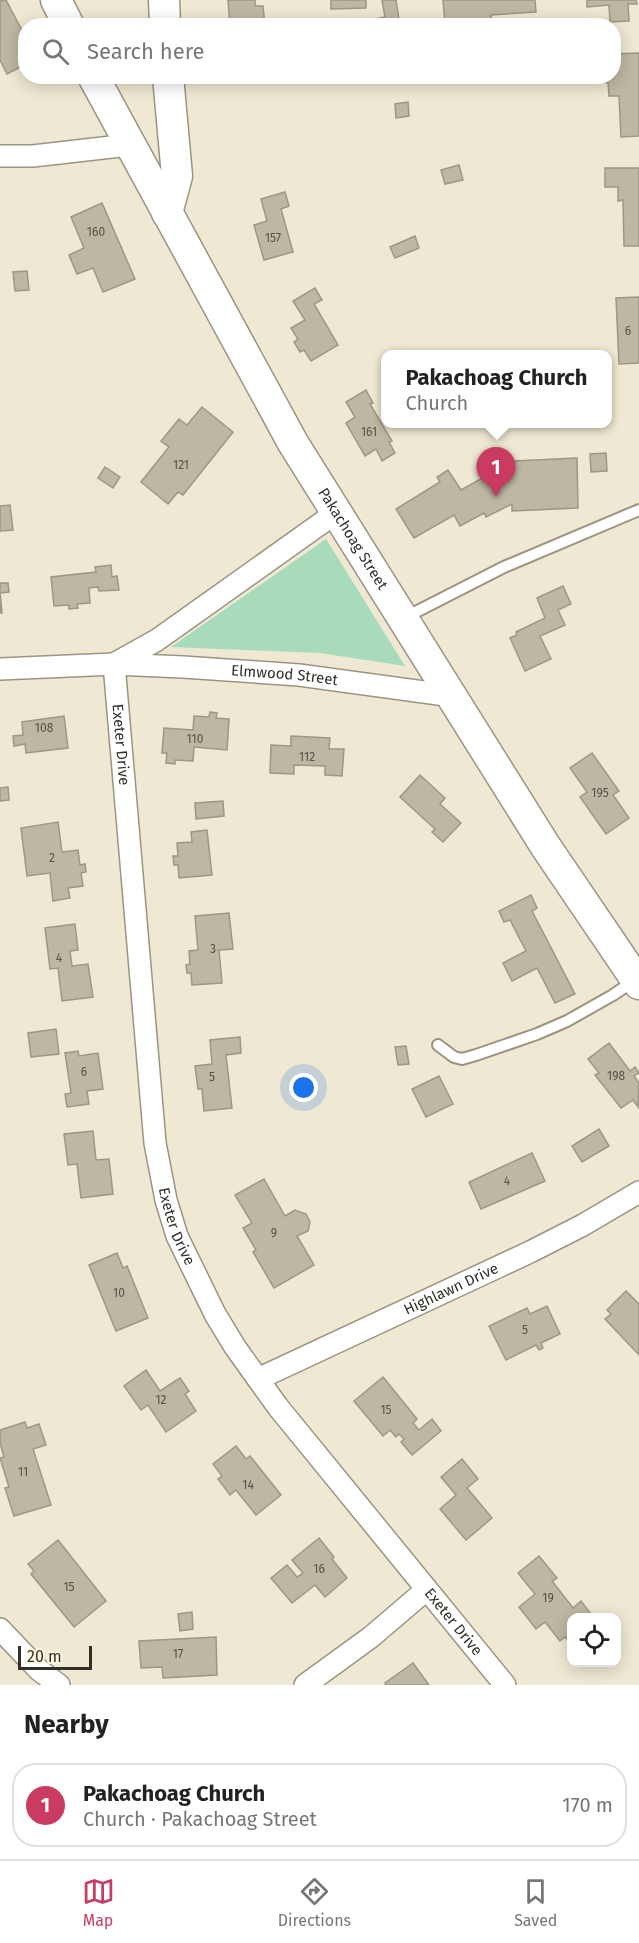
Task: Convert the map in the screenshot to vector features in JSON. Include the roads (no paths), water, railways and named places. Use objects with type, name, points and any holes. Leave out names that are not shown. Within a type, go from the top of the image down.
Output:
[{"type":"street","points":[[56,0],[65,18]]},
{"type":"street","points":[[164,0],[165,18]]},
{"type":"street","name":"Pakachoag Street","points":[[97,84],[292,443],[546,847],[637,982]]},
{"type":"street","points":[[167,213],[177,176],[169,84]]},
{"type":"street","points":[[0,156],[33,156],[129,145]]},
{"type":"street","name":"Elmwood Street","points":[[114,664],[157,640],[337,512]]},
{"type":"street","name":"Elmwood Street","points":[[0,669],[114,664],[299,675],[453,696]]},
{"type":"street","name":"Exeter Drive","points":[[114,664],[156,1143],[166,1200],[177,1236],[215,1314],[235,1347],[278,1407],[505,1685]]},
{"type":"street","name":"Highlawn Drive","points":[[258,1379],[531,1252],[639,1192]]},
{"type":"street","points":[[305,1685],[371,1637],[426,1590]]},
{"type":"street","points":[[0,1629],[39,1670],[59,1685]]},
{"type":"lane","points":[[404,619],[504,567],[639,510]]},
{"type":"lane","points":[[438,1045],[454,1057],[462,1059],[476,1055],[567,1021],[637,982]]},
{"type":"place","name":"Pakachoag Church","points":[[496,497]]}]
